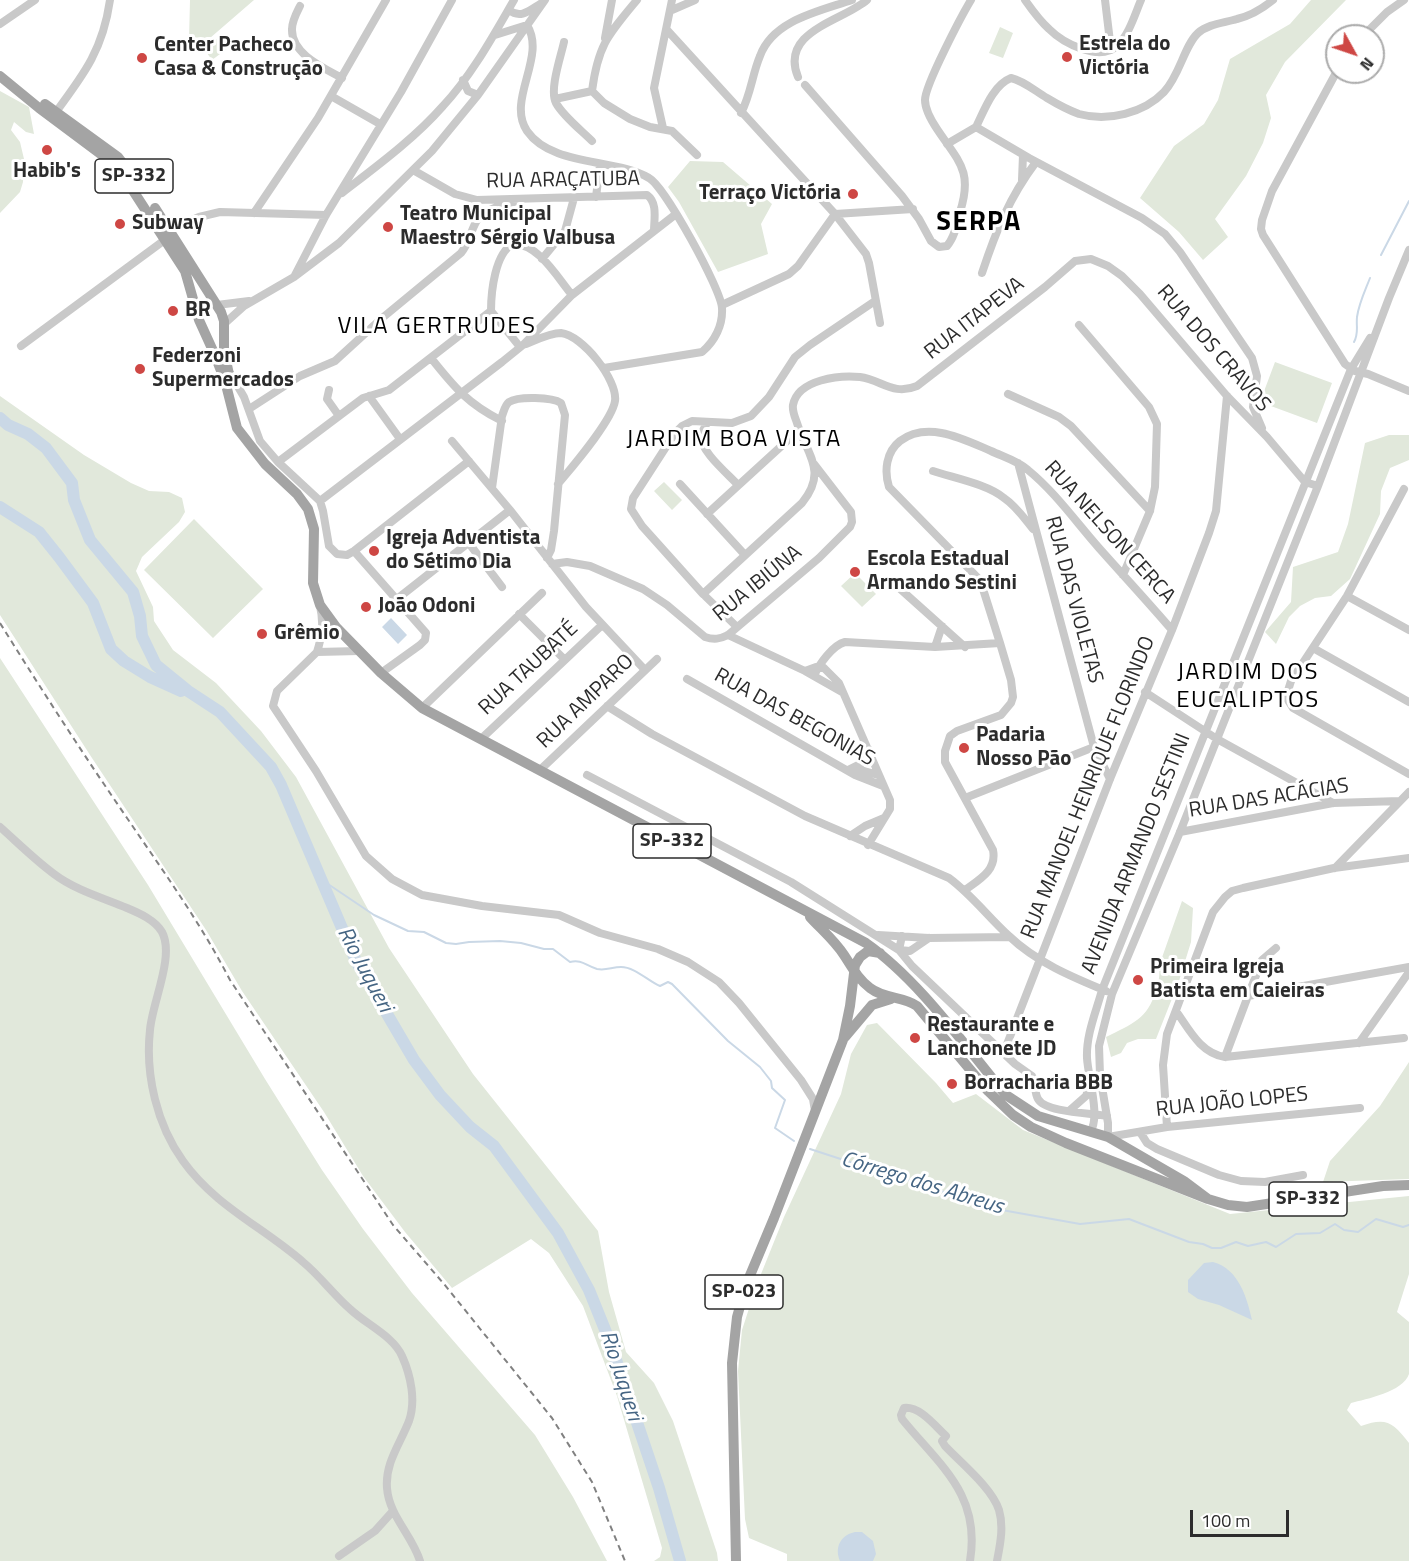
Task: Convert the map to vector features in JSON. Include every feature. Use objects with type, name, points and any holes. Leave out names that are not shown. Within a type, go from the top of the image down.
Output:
[{"type":"main road","name":"SP-332","points":[[0,76],[110,161],[129,182],[221,312],[228,370],[249,444]]},
{"type":"main road","name":"SP-332","points":[[11,84],[56,111],[125,164],[167,235],[185,271],[194,296],[197,316],[218,360],[237,428],[266,464],[304,501],[308,509],[314,529],[314,583],[320,604],[336,627],[381,673],[422,708],[866,943],[906,978],[1006,1095],[1038,1116],[1108,1137],[1184,1181],[1208,1199]]},
{"type":"main road","points":[[197,316],[204,307],[216,305]]},
{"type":"main road","points":[[202,329],[214,331],[224,324]]},
{"type":"main road","name":"SP-332","points":[[804,911],[835,943],[854,971],[870,989],[917,1006],[988,1091],[1013,1116],[1030,1127],[1095,1156],[1228,1205],[1268,1206],[1383,1186],[1409,1185]]},
{"type":"main road","points":[[835,943],[848,978],[850,1006]]},
{"type":"main road","points":[[854,971],[857,961],[864,954],[873,951],[880,953]]},
{"type":"main road","name":"SP-023","points":[[736,1561],[732,1363],[735,1327],[746,1285],[843,1040],[854,971]]},
{"type":"main road","name":"SP-023","points":[[843,1040],[872,1005],[896,998]]},
{"type":"main road","points":[[1095,1156],[1109,1152],[1111,1146],[1108,1137]]},
{"type":"street","points":[[0,24],[35,0]]},
{"type":"street","points":[[56,111],[95,56],[103,36],[110,0]]},
{"type":"street","points":[[254,213],[331,96],[386,0]]},
{"type":"street","points":[[294,277],[326,214],[452,0]]},
{"type":"street","points":[[337,197],[420,129],[442,107],[495,35],[514,0]]},
{"type":"street","points":[[509,10],[521,15],[545,0]]},
{"type":"street","points":[[224,324],[253,301],[294,277],[339,243],[412,170],[448,133],[478,95],[545,0]]},
{"type":"street","points":[[605,41],[612,0]]},
{"type":"street","points":[[592,91],[598,56],[605,41],[637,0]]},
{"type":"street","points":[[663,128],[654,88],[672,10],[672,0]]},
{"type":"street","points":[[672,10],[696,0]]},
{"type":"street","points":[[741,113],[751,92],[761,52],[768,42],[788,24],[852,0]]},
{"type":"street","points":[[798,76],[794,62],[795,54],[803,40],[819,27],[867,0]]},
{"type":"street","points":[[805,86],[913,209],[935,245],[947,246],[965,196],[966,183],[960,165],[932,120],[925,98],[930,82],[971,0]]},
{"type":"street","points":[[1025,0],[1047,28],[1058,37],[1092,51],[1111,50],[1124,37],[1141,0]]},
{"type":"street","points":[[947,144],[976,127],[996,90],[1001,83],[1011,78],[1070,110],[1082,114],[1116,115],[1152,103],[1171,84],[1193,39],[1202,29],[1253,14],[1273,0]]},
{"type":"street","points":[[1375,24],[1404,0]]},
{"type":"street","points":[[1104,1],[1111,50]]},
{"type":"street","points":[[300,6],[292,28],[295,42],[310,60],[342,78]]},
{"type":"street","points":[[495,35],[527,25]]},
{"type":"street","points":[[527,25],[532,35],[533,51],[521,114],[528,132],[546,147],[566,155],[647,176],[660,188],[676,213],[722,305],[718,329],[713,340],[702,352],[604,368]]},
{"type":"street","points":[[667,30],[835,214],[866,254],[880,323]]},
{"type":"street","points":[[519,37],[527,40],[533,51]]},
{"type":"street","points":[[564,42],[555,83],[555,99],[560,109],[592,141]]},
{"type":"street","points":[[463,80],[468,91],[478,95]]},
{"type":"street","points":[[1329,84],[1272,191],[1264,210],[1261,229],[1273,252],[1335,347],[1353,366],[1409,391]]},
{"type":"street","points":[[592,91],[603,103],[622,115],[642,124],[663,128],[676,134],[697,155]]},
{"type":"street","points":[[555,99],[592,91]]},
{"type":"street","points":[[331,96],[380,124]]},
{"type":"street","points":[[976,127],[1023,155],[1142,218],[1172,240],[1252,358],[1257,376],[1253,407],[1267,437]]},
{"type":"street","points":[[1022,180],[1023,155]]},
{"type":"street","points":[[982,273],[998,226],[1022,180],[1036,162]]},
{"type":"street","points":[[596,197],[600,165]]},
{"type":"street","name":"RUA ARAÇATUBA","points":[[412,170],[455,194],[477,200],[647,195],[653,200],[654,231]]},
{"type":"street","points":[[542,259],[565,231],[574,198]]},
{"type":"street","points":[[249,409],[300,376],[335,361],[461,253],[468,244],[476,221],[483,213],[519,200]]},
{"type":"street","points":[[835,214],[913,209]]},
{"type":"street","points":[[21,346],[167,235],[199,217],[220,212],[326,214]]},
{"type":"street","points":[[320,501],[521,346],[572,295],[676,213]]},
{"type":"street","points":[[722,305],[789,274],[835,214]]},
{"type":"street","points":[[278,462],[369,396],[389,390],[491,311],[498,265],[505,249],[513,244],[528,247],[542,259],[572,295]]},
{"type":"street","points":[[309,247],[308,259],[311,265]]},
{"type":"street","points":[[1380,322],[1409,250]]},
{"type":"street","name":"RUA DOS CRAVOS","points":[[1069,265],[1079,259],[1091,260],[1108,266],[1122,276],[1305,482]]},
{"type":"street","name":"RUA ITAPEVA","points":[[897,390],[917,387],[1046,288],[1069,265]]},
{"type":"street","points":[[216,305],[253,301]]},
{"type":"street","points":[[737,627],[703,594],[642,526],[631,509],[633,498],[675,433],[687,422],[732,423],[751,416],[769,397],[795,357],[875,301]]},
{"type":"street","points":[[491,311],[521,346]]},
{"type":"street","name":"AVENIDA ARMANDO SESTINI","points":[[1090,1132],[1095,1120],[1087,1056],[1102,990],[1353,366],[1380,322]]},
{"type":"street","name":"AVENIDA ARMANDO SESTINI","points":[[1108,1137],[1100,1075],[1099,1046],[1112,994],[1180,832],[1364,372],[1380,322]]},
{"type":"street","points":[[1079,325],[1149,407],[1157,424],[1155,487],[1150,511],[1123,575]]},
{"type":"street","points":[[521,346],[562,333],[575,339],[604,368],[611,380],[615,401],[604,423],[558,484]]},
{"type":"street","points":[[431,358],[460,394],[502,421]]},
{"type":"street","points":[[228,370],[249,409],[261,441],[278,462],[320,501],[329,546],[337,554],[347,555],[354,551],[469,462]]},
{"type":"street","name":"RUA IBIÚNA","points":[[549,561],[590,566],[650,594],[667,605],[705,638],[712,639],[728,635],[819,558],[850,527],[851,512],[814,464],[799,430],[793,403],[801,392],[817,382],[839,378],[871,379],[897,390]]},
{"type":"street","points":[[329,390],[327,399],[339,416]]},
{"type":"street","points":[[1008,394],[1059,417],[1071,426],[1150,511]]},
{"type":"street","points":[[369,396],[400,440]]},
{"type":"street","name":"RUA MANOEL HENRIQUE FLORINDO","points":[[1004,1052],[1110,778],[1172,630],[1216,511],[1227,396]]},
{"type":"street","points":[[492,488],[504,409],[508,402],[543,398],[554,399],[561,403],[565,415],[549,561]]},
{"type":"street","points":[[707,423],[701,437],[702,443],[738,485]]},
{"type":"street","points":[[707,514],[799,430]]},
{"type":"street","name":"RUA NELSON CERCA","points":[[965,890],[990,869],[994,858],[993,850],[945,762],[947,742],[950,736],[957,731],[1001,716],[1011,703],[1011,680],[978,578],[889,487],[886,468],[889,456],[896,445],[909,436],[934,432],[958,437],[1018,463],[1035,476],[1172,630]]},
{"type":"street","points":[[452,441],[602,626],[645,670]]},
{"type":"street","points":[[561,457],[574,463]]},
{"type":"street","name":"RUA DAS VIOLETAS","points":[[1018,463],[1095,747],[1110,778]]},
{"type":"street","points":[[703,594],[810,494],[815,478],[814,464]]},
{"type":"street","points":[[933,471],[993,491],[1004,497],[1035,532]]},
{"type":"street","points":[[1305,482],[1318,486]]},
{"type":"street","points":[[680,484],[745,555]]},
{"type":"street","points":[[1404,489],[1347,596],[1291,681],[1286,696],[1293,708],[1409,774]]},
{"type":"street","points":[[397,599],[510,510]]},
{"type":"street","points":[[468,542],[502,587]]},
{"type":"street","points":[[354,551],[425,629],[426,636],[420,645],[381,673]]},
{"type":"street","points":[[898,587],[965,646]]},
{"type":"street","points":[[422,708],[542,593]]},
{"type":"street","points":[[1347,596],[1409,630]]},
{"type":"street","points":[[320,604],[323,621],[322,637],[317,652],[277,691],[273,706],[316,771],[366,856],[392,879],[422,895],[482,906],[559,915],[600,933],[658,949],[688,962],[719,982],[739,1003],[801,1080],[813,1099],[814,1112]]},
{"type":"street","points":[[519,614],[565,660]]},
{"type":"street","name":"RUA TAUBATÉ","points":[[481,739],[602,626]]},
{"type":"street","points":[[935,647],[942,626]]},
{"type":"street","points":[[728,635],[814,676],[829,678]]},
{"type":"street","points":[[814,676],[835,646],[845,642],[935,647],[1000,644]]},
{"type":"street","points":[[1313,648],[1409,702]]},
{"type":"street","points":[[317,652],[359,651]]},
{"type":"street","points":[[828,657],[829,678]]},
{"type":"street","name":"RUA AMPARO","points":[[540,770],[657,659]]},
{"type":"street","points":[[805,671],[820,667]]},
{"type":"street","points":[[820,667],[842,692],[890,800],[891,805],[868,844]]},
{"type":"street","name":"RUA DAS BEGONIAS","points":[[687,679],[851,769],[862,779],[884,786]]},
{"type":"street","points":[[1145,692],[1205,732],[1333,803]]},
{"type":"street","points":[[607,706],[652,734],[805,816],[949,878],[965,890],[1009,937],[1039,960],[1112,994]]},
{"type":"street","points":[[964,798],[1095,747]]},
{"type":"street","points":[[851,769],[865,759],[868,749]]},
{"type":"street","name":"RUA DAS BEGONIAS","points":[[851,769],[878,775]]},
{"type":"street","points":[[588,775],[791,882],[899,950],[912,966],[1015,1064],[1032,1076],[1037,1097],[1043,1105],[1107,1116]]},
{"type":"street","points":[[1334,868],[1409,792]]},
{"type":"street","name":"RUA DAS ACÁCIAS","points":[[1180,832],[1333,803],[1400,801]]},
{"type":"street","points":[[850,836],[865,826],[884,818]]},
{"type":"street","points":[[0,827],[55,875],[74,886],[140,914],[161,931],[166,944],[165,960],[150,1029],[149,1057],[158,1110],[166,1131],[183,1160],[204,1187],[236,1214],[303,1262],[350,1310],[397,1346],[407,1368],[412,1410],[388,1467],[387,1488],[393,1511],[416,1549],[420,1561]]},
{"type":"street","points":[[1167,1127],[1163,1065],[1167,1034],[1206,928],[1213,912],[1225,897],[1232,891],[1243,888],[1334,868],[1409,858]]},
{"type":"street","points":[[876,935],[929,938],[1009,937]]},
{"type":"street","points":[[899,950],[902,936]]},
{"type":"street","points":[[912,936],[912,966]]},
{"type":"street","points":[[899,950],[907,952],[929,938]]},
{"type":"street","points":[[1225,1057],[1262,960],[1276,948]]},
{"type":"street","points":[[1248,996],[1409,966]]},
{"type":"street","points":[[1359,1043],[1409,972]]},
{"type":"street","points":[[1176,1011],[1205,1050],[1215,1056],[1225,1057],[1404,1038]]},
{"type":"street","points":[[1069,1111],[1086,1096],[1090,1084]]},
{"type":"street","name":"RUA JOÃO LOPES","points":[[1108,1137],[1167,1127],[1360,1108]]},
{"type":"street","points":[[1140,1132],[1148,1143],[1157,1149],[1230,1179],[1253,1182],[1304,1175]]},
{"type":"street","points":[[970,1561],[973,1540],[972,1524],[966,1502],[951,1478],[902,1419],[901,1414],[904,1408],[913,1408],[946,1436],[942,1440],[943,1443],[996,1503],[1001,1529],[997,1561]]},
{"type":"street","points":[[339,1556],[375,1531],[393,1511]]},
{"type":"shaded area","points":[[190,0],[254,0],[195,51],[189,41]]},
{"type":"shaded area","points":[[1311,0],[1346,0],[1285,62],[1266,95],[1271,118],[1263,143],[1246,176],[1215,219],[1228,237],[1203,260],[1179,232],[1140,198],[1174,146],[1204,124],[1218,100],[1230,59],[1290,24]]},
{"type":"shaded area","points":[[1000,27],[1013,33],[1003,58],[989,53]]},
{"type":"shaded area","points":[[223,34],[232,45],[212,60],[204,49]]},
{"type":"shaded area","points":[[0,91],[29,107],[34,134],[26,132],[14,122],[11,130],[20,142],[24,159],[23,182],[20,192],[0,213]]},
{"type":"shaded area","points":[[690,161],[723,162],[772,204],[761,224],[768,254],[718,272],[679,202],[668,187]]},
{"type":"shaded area","points":[[1275,362],[1332,383],[1317,423],[1260,402]]},
{"type":"shaded area","points":[[0,396],[84,455],[131,483],[149,491],[169,492],[182,498],[185,512],[179,522],[142,557],[136,571],[153,607],[154,621],[173,650],[216,683],[261,731],[296,777],[389,948],[473,1074],[598,1231],[609,1292],[626,1352],[654,1383],[673,1421],[718,1561],[654,1561],[660,1557],[662,1548],[617,1396],[583,1306],[549,1253],[531,1239],[452,1288],[405,1232],[363,1176],[324,1112],[242,991],[206,930],[0,615]]},
{"type":"shaded area","points":[[1389,435],[1409,435],[1409,460],[1390,468],[1381,491],[1380,514],[1350,579],[1331,596],[1315,598],[1300,606],[1289,617],[1276,644],[1265,632],[1291,602],[1293,567],[1338,552],[1348,524],[1365,443]]},
{"type":"shaded area","points":[[664,482],[682,500],[672,510],[654,491]]},
{"type":"shaded area","points":[[194,519],[263,589],[213,638],[144,570]]},
{"type":"shaded area","points":[[855,573],[876,594],[862,607],[841,586]]},
{"type":"shaded area","points":[[0,658],[148,885],[322,1170],[412,1293],[535,1435],[573,1497],[607,1561],[0,1561]]},
{"type":"shaded area","points":[[1182,901],[1193,908],[1191,942],[1179,981],[1156,1039],[1138,1039],[1127,1043],[1121,1053],[1111,1057],[1106,1037],[1138,1020],[1153,1000],[1159,981],[1159,966]]},
{"type":"shaded area","points":[[877,1023],[953,1103],[976,1094],[1023,1130],[1230,1214],[1409,1196],[1409,1274],[1397,1312],[1409,1322],[1409,1374],[1400,1386],[1374,1397],[1351,1403],[1347,1410],[1361,1426],[1377,1422],[1388,1423],[1398,1430],[1409,1443],[1409,1561],[787,1561],[787,1554],[749,1538],[745,1519],[738,1371],[742,1330],[757,1284],[784,1217],[841,1094],[851,1054],[867,1025]]},
{"type":"shaded area","points":[[1409,1062],[1409,1179],[1323,1182],[1330,1161],[1380,1106]]},
{"type":"water","points":[[391,618],[407,635],[398,644],[382,627]]},
{"type":"water","points":[[1213,1262],[1229,1271],[1240,1285],[1252,1320],[1219,1305],[1198,1299],[1188,1292],[1188,1280],[1204,1263]]},
{"type":"water","points":[[855,1532],[862,1532],[873,1541],[876,1554],[873,1561],[840,1561],[838,1546],[840,1542]]},
{"type":"waterway","points":[[1381,255],[1409,201]]},
{"type":"waterway","points":[[1354,342],[1359,307],[1370,278]]},
{"type":"waterway","name":"Rio Juqueri","points":[[0,418],[8,425],[28,434],[46,448],[72,483],[74,500],[90,540],[133,592],[140,616],[142,636],[156,665],[188,691],[220,712],[271,767],[281,785],[356,961],[414,1060],[440,1095],[470,1127],[494,1146],[558,1233],[589,1290],[610,1342],[659,1488],[680,1561]]},
{"type":"waterway","points":[[0,507],[39,532],[59,557],[93,603],[111,649],[124,661],[150,677],[181,691]]},
{"type":"waterway","name":"Córrego dos Abreus","points":[[322,880],[374,915],[408,931],[424,932],[446,943],[500,941],[521,943],[553,949],[570,962],[581,962],[600,969],[626,968],[660,986],[668,982],[672,984],[728,1041],[760,1067],[771,1081],[772,1088],[785,1100],[775,1128],[794,1141]]},
{"type":"waterway","name":"Córrego dos Abreus","points":[[810,1149],[899,1178],[924,1183],[961,1200],[985,1207],[1080,1224],[1129,1219],[1189,1242],[1212,1248],[1221,1248],[1236,1242],[1248,1246],[1266,1242],[1276,1247],[1296,1234],[1320,1233],[1335,1224],[1344,1230],[1358,1232],[1376,1219],[1403,1227],[1409,1225]]},
{"type":"railway","points":[[0,623],[78,746],[194,917],[230,980],[393,1225],[444,1284],[552,1418],[592,1482],[625,1561]]},
{"type":"place","name":"Estrela do Victória","points":[[1067,57]]},
{"type":"place","name":"Center Pacheco Casa & Construção","points":[[142,58]]},
{"type":"place","name":"Habib's","points":[[47,150]]},
{"type":"place","name":"Terraço Victória","points":[[853,194]]},
{"type":"place","name":"Subway","points":[[120,224]]},
{"type":"place","name":"Teatro Municipal Maestro Sérgio Valbusa","points":[[388,227]]},
{"type":"place","name":"BR","points":[[173,311]]},
{"type":"place","name":"Federzoni Supermercados","points":[[140,369]]},
{"type":"place","name":"Igreja Adventista do Sétimo Dia","points":[[374,551]]},
{"type":"place","name":"Escola Estadual Armando Sestini","points":[[855,572]]},
{"type":"place","name":"João Odoni","points":[[366,607]]},
{"type":"place","name":"Grêmio","points":[[262,634]]},
{"type":"place","name":"Padaria Nosso Pão","points":[[964,748]]},
{"type":"place","name":"Primeira Igreja Batista em Caieiras","points":[[1138,980]]},
{"type":"place","name":"Restaurante e Lanchonete JD","points":[[915,1038]]},
{"type":"place","name":"Borracharia BBB","points":[[952,1084]]},
{"type":"district","name":"SERPA","points":[[979,223]]},
{"type":"district","name":"VILA GERTRUDES","points":[[437,327]]},
{"type":"district","name":"JARDIM BOA VISTA","points":[[734,440]]},
{"type":"district","name":"JARDIM DOS EUCALIPTOS","points":[[1248,687]]}]
